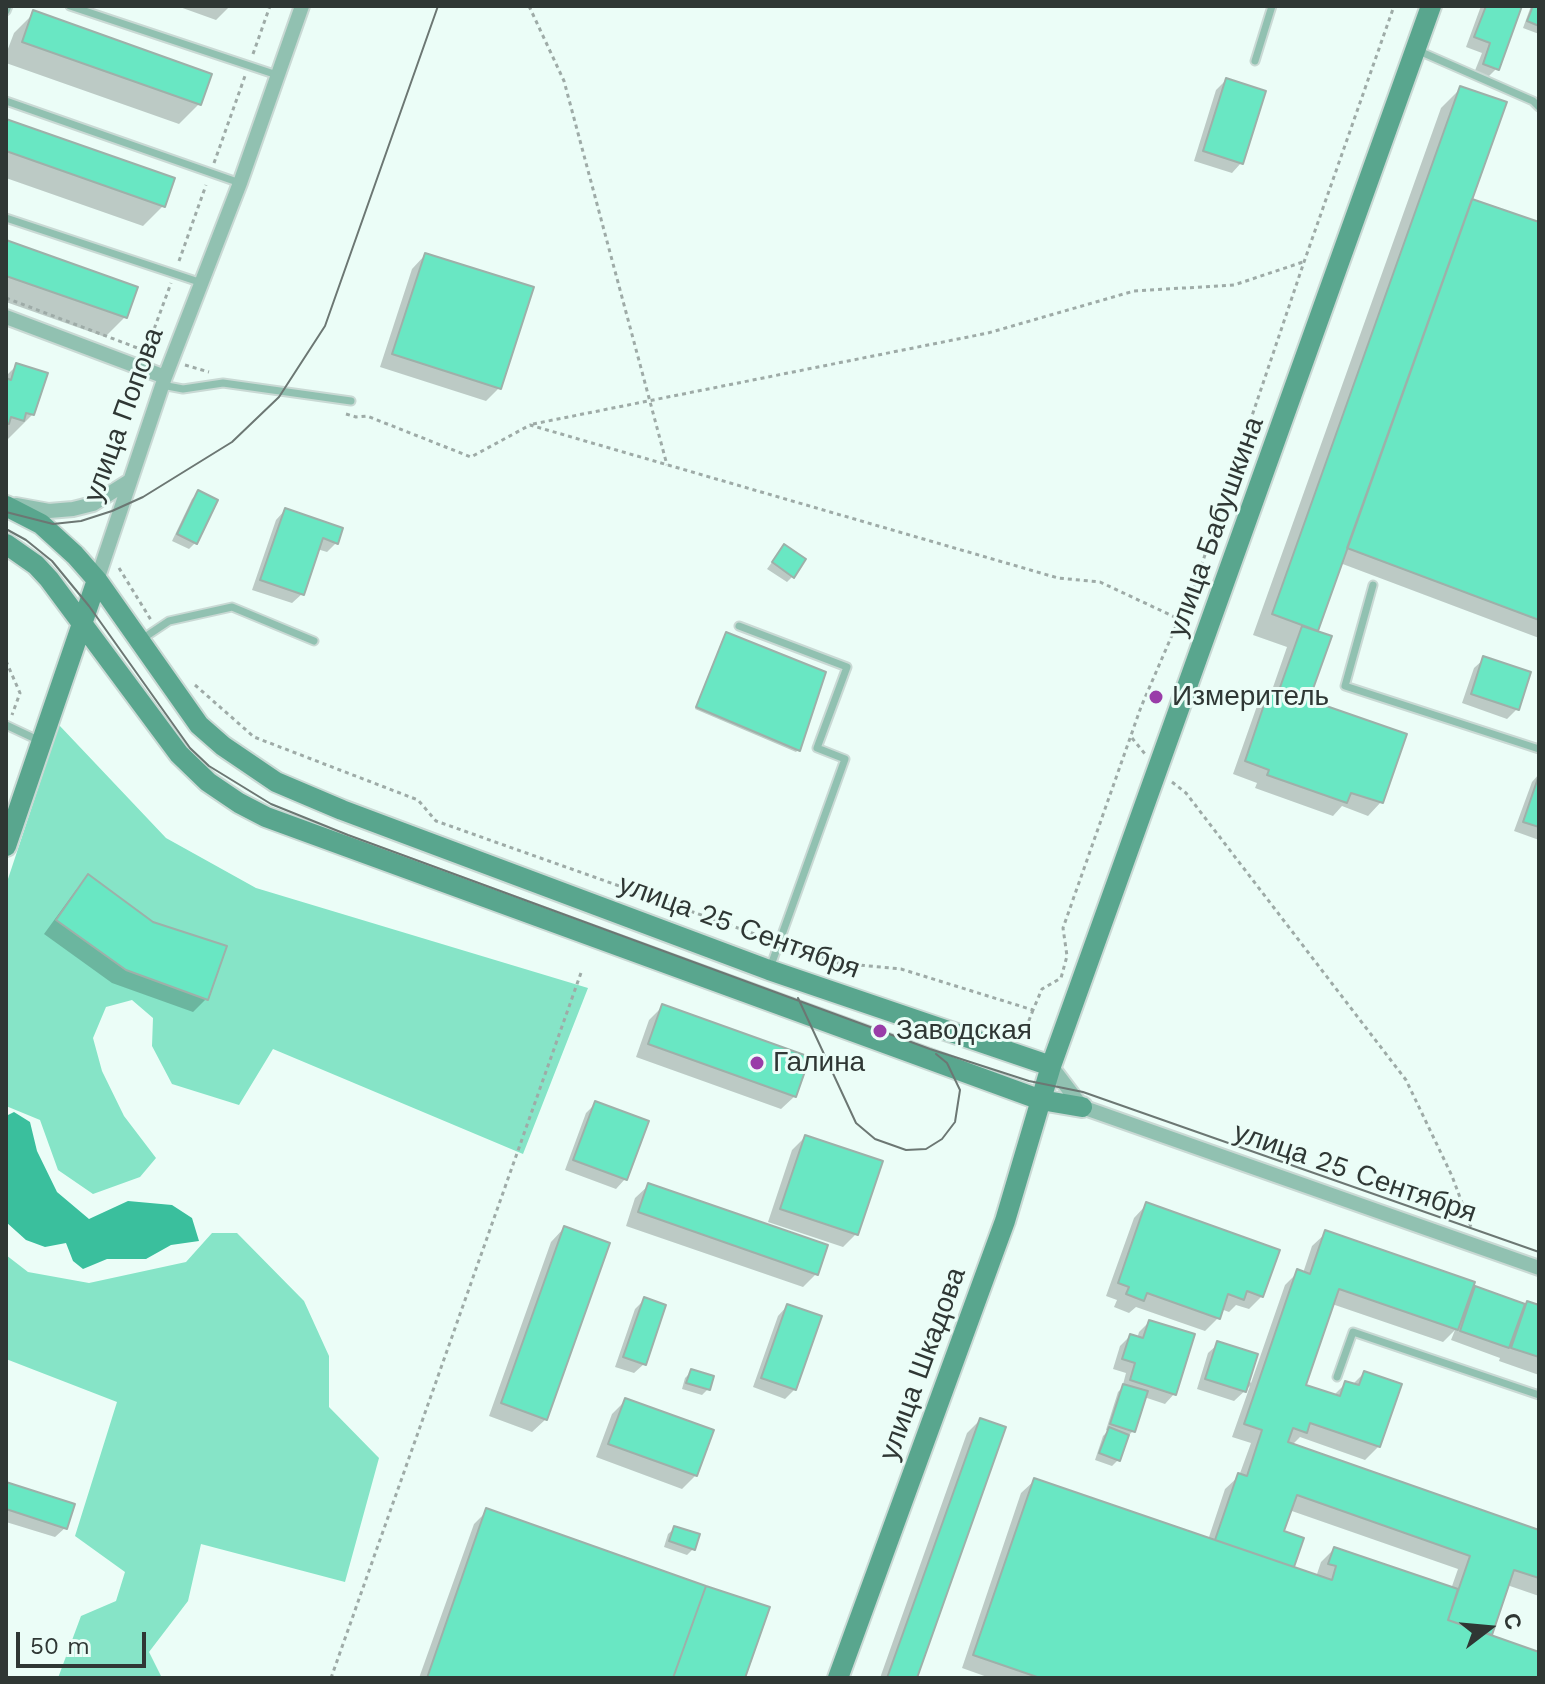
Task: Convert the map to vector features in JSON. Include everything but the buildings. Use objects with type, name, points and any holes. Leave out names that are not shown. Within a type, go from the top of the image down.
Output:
[{"type":"main road","name":"улица Бабушкина","points":[[1051,1066],[1431,6]]},
{"type":"main road","name":"улица 25 Сентября","points":[[6,504],[41,524],[75,555],[148,635],[199,725],[223,746],[276,782],[342,810],[769,970],[1051,1066]]},
{"type":"main road","points":[[6,544],[36,565],[179,754],[208,782],[239,803],[266,817],[1041,1100],[1082,1107]]},
{"type":"main road","name":"улица Попова","points":[[6,846],[97,580]]},
{"type":"main road","name":"улица Шкадова","points":[[838,1678],[1005,1221],[1051,1066]]},
{"type":"street","name":"улица Попова","points":[[97,580],[163,381],[240,183],[302,6]]},
{"type":"street","points":[[6,317],[163,381]]},
{"type":"street","points":[[6,504],[49,511],[73,509],[93,504],[128,482]]},
{"type":"street","points":[[1051,1066],[1082,1107]]},
{"type":"street","name":"улица 25 Сентября","points":[[1082,1107],[1539,1268]]},
{"type":"lane","points":[[70,6],[278,76]]},
{"type":"lane","points":[[1255,61],[1272,6]]},
{"type":"lane","points":[[1417,50],[1533,101],[1539,107]]},
{"type":"lane","points":[[6,101],[240,183]]},
{"type":"lane","points":[[6,218],[202,283]]},
{"type":"lane","points":[[163,381],[183,389],[223,383],[351,401]]},
{"type":"lane","points":[[1373,585],[1345,686],[1539,749]]},
{"type":"lane","points":[[148,635],[169,621],[232,607],[314,641]]},
{"type":"lane","points":[[739,626],[847,667],[817,748],[845,759],[769,970]]},
{"type":"lane","points":[[7,725],[42,742]]},
{"type":"lane","points":[[1337,1377],[1353,1332],[1539,1395]]},
{"type":"path","points":[[529,6],[564,81],[667,465]]},
{"type":"path","points":[[1023,1036],[1042,989],[1061,978],[1067,956],[1063,928],[1141,707],[1179,619],[1184,617],[1394,6]]},
{"type":"path","points":[[343,413],[367,416],[471,457],[530,425],[988,333],[1134,291],[1234,285],[1304,262]]},
{"type":"path","points":[[6,298],[172,362],[210,372]]},
{"type":"path","points":[[530,425],[1058,578],[1100,582],[1179,619]]},
{"type":"path","points":[[117,565],[148,635]]},
{"type":"path","points":[[6,661],[20,693],[7,725]]},
{"type":"path","points":[[186,677],[254,737],[418,800],[436,821],[838,963],[901,969],[1033,1010]]},
{"type":"path","points":[[1132,738],[1158,770],[1186,793],[1406,1080],[1452,1176],[1479,1247]]},
{"type":"path","points":[[331,1678],[582,970]]},
{"type":"shaded area","points":[[59,725],[166,838],[256,888],[588,988],[523,1154],[273,1049],[239,1105],[172,1084],[152,1046],[153,1018],[132,1000],[106,1007],[93,1038],[102,1071],[124,1116],[156,1158],[140,1177],[93,1194],[58,1170],[40,1120],[6,1106],[6,885]]},
{"type":"shaded area","points":[[14,1112],[30,1122],[37,1151],[57,1192],[89,1219],[128,1201],[172,1205],[192,1218],[199,1241],[171,1245],[146,1259],[107,1259],[83,1269],[73,1261],[66,1243],[45,1247],[26,1240],[6,1222],[6,1116]]},
{"type":"shaded area","points":[[212,1233],[237,1233],[304,1301],[329,1356],[329,1407],[379,1458],[345,1582],[201,1544],[188,1601],[149,1652],[162,1678],[58,1678],[81,1616],[116,1601],[125,1572],[75,1536],[117,1402],[6,1359],[6,1255],[28,1272],[89,1283],[186,1262]]},
{"type":"tram line","points":[[6,512],[53,524],[81,521],[112,511],[143,497],[232,442],[279,397],[325,326],[438,6]]},
{"type":"tram line","points":[[6,529],[52,561],[89,606],[190,748],[209,766],[271,804],[930,1049],[1029,1081],[1083,1092],[1539,1252]]},
{"type":"tram line","points":[[798,998],[856,1123],[875,1139],[906,1150],[926,1149],[942,1139],[955,1122],[960,1090],[947,1063],[936,1054]]},
{"type":"place","name":"Измеритель","points":[[1156,697]]},
{"type":"place","name":"Заводская","points":[[880,1031]]},
{"type":"place","name":"Галина","points":[[757,1063]]}]
